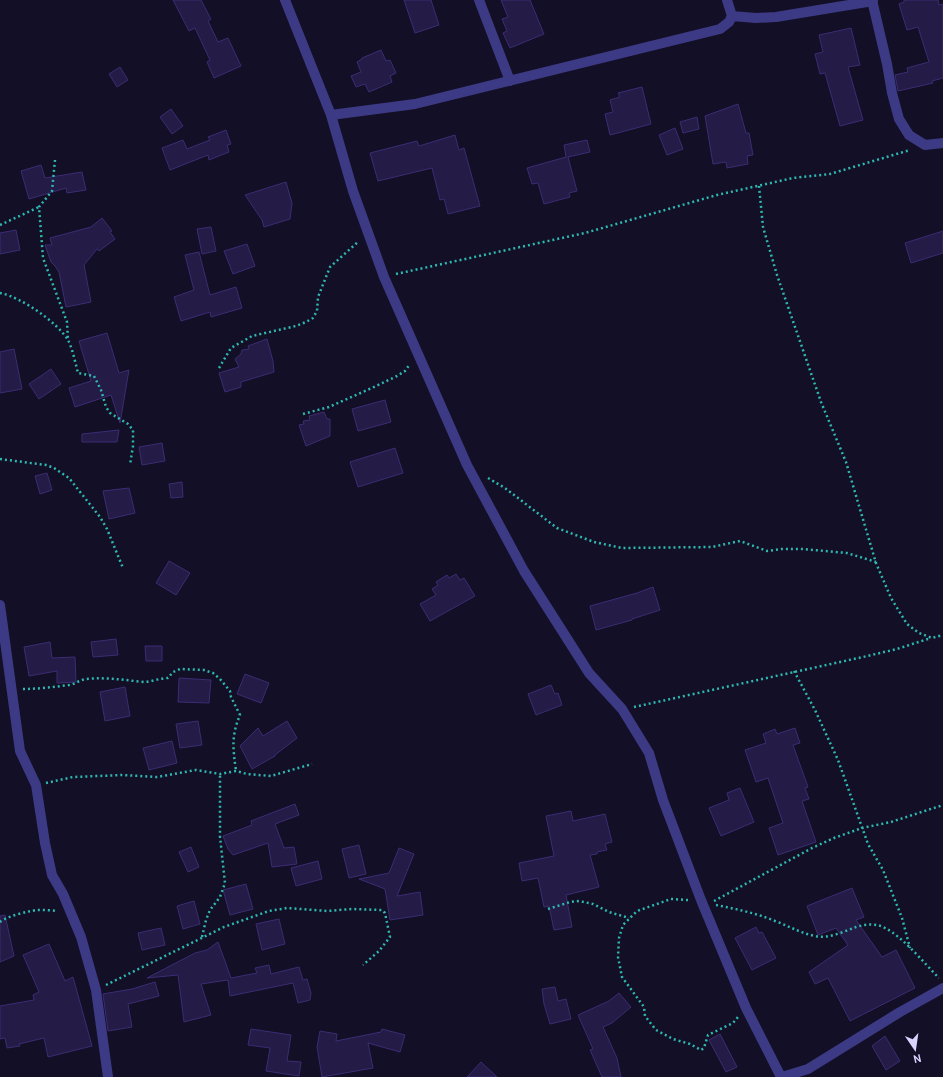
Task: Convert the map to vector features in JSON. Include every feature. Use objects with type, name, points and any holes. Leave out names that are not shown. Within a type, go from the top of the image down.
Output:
[{"type":"street","points":[[285,0],[331,115],[353,191],[384,276],[467,465],[524,571],[589,673],[622,709],[649,753],[663,800],[701,900],[746,1008],[782,1077],[808,1069],[900,1012],[943,988]]},
{"type":"street","points":[[479,0],[510,81]]},
{"type":"street","points":[[331,115],[414,104],[720,29],[729,22],[732,16],[727,0]]},
{"type":"street","points":[[732,16],[756,18],[776,17],[873,0],[892,93],[899,119],[909,134],[925,145],[943,143]]},
{"type":"street","points":[[0,605],[20,751],[36,785],[44,843],[52,875],[63,894],[81,937],[96,990],[108,1077]]},
{"type":"path","points":[[384,276],[585,233],[717,195],[794,178],[830,174],[925,145]]},
{"type":"path","points":[[0,225],[40,207],[52,191],[55,160]]},
{"type":"path","points":[[759,186],[763,227],[777,275],[821,402],[846,462],[876,562],[891,598],[907,624],[919,634],[932,638]]},
{"type":"path","points":[[40,207],[43,258],[67,322],[68,341],[78,373],[94,376],[102,390],[106,407],[110,413],[128,424],[133,430],[133,446],[130,465]]},
{"type":"path","points":[[219,368],[231,348],[252,336],[296,326],[313,318],[317,311],[318,298],[330,267],[368,233]]},
{"type":"path","points":[[0,292],[28,306],[51,320],[68,341]]},
{"type":"path","points":[[302,414],[329,407],[397,376],[405,371],[418,354]]},
{"type":"path","points":[[0,459],[46,465],[54,468],[69,478],[100,517],[107,529],[122,568]]},
{"type":"path","points":[[486,476],[505,488],[557,528],[594,542],[622,548],[712,547],[740,541],[767,551],[802,549],[847,552],[876,562]]},
{"type":"path","points":[[622,709],[897,649],[943,635]]},
{"type":"path","points":[[11,689],[39,689],[70,684],[84,679],[130,679],[146,682],[160,678],[168,678],[173,672],[180,669],[208,671],[220,679],[230,691],[231,697],[240,715],[235,727],[233,748],[236,771]]},
{"type":"path","points":[[794,671],[816,710],[838,760],[868,844],[883,870],[902,918],[910,948]]},
{"type":"path","points":[[36,785],[73,777],[123,774],[158,777],[196,770],[220,774],[236,771],[247,774],[271,776],[312,764]]},
{"type":"path","points":[[202,938],[210,910],[220,897],[226,883],[220,837],[220,774]]},
{"type":"path","points":[[943,805],[891,822],[862,828],[834,838],[812,848],[709,904],[739,909],[775,920],[801,933],[817,937],[828,936],[864,925],[873,924],[885,928],[901,940],[943,981]]},
{"type":"path","points":[[701,900],[672,899],[637,911],[629,918],[622,925],[619,938],[618,957],[622,977],[644,1007],[645,1016],[656,1030],[673,1039],[690,1044],[701,1050],[704,1048],[708,1035],[733,1023],[746,1008]]},
{"type":"path","points":[[548,909],[570,902],[579,901],[593,904],[629,918]]},
{"type":"path","points":[[96,990],[224,927],[269,911],[287,908],[327,911],[352,909],[382,910],[385,913],[390,937],[379,951],[363,965]]},
{"type":"path","points":[[0,922],[2,920],[36,910],[70,911]]},
{"type":"building","points":[[173,0],[201,0],[211,19],[208,21],[218,42],[228,38],[241,66],[214,78],[207,62],[210,60],[195,28],[189,31]]},
{"type":"building","points":[[404,0],[431,0],[439,25],[415,33]]},
{"type":"building","points":[[501,0],[530,0],[544,34],[510,48],[503,33],[507,31],[502,19],[508,17]]},
{"type":"building","points":[[904,0],[938,0],[939,5],[943,4],[943,78],[932,81],[933,83],[898,91],[895,75],[908,72],[907,68],[929,62],[918,27],[907,30],[899,4],[904,2]]},
{"type":"building","points":[[851,28],[860,65],[848,67],[863,120],[840,126],[825,73],[820,74],[815,54],[823,52],[819,35]]},
{"type":"building","points":[[381,50],[386,61],[390,60],[396,73],[390,76],[392,82],[369,92],[365,84],[356,87],[351,76],[361,72],[357,62],[362,58]]},
{"type":"building","points":[[120,67],[128,80],[117,87],[109,74]]},
{"type":"building","points":[[642,87],[651,124],[610,135],[605,114],[613,112],[610,100],[620,97],[618,93]]},
{"type":"building","points":[[738,104],[746,133],[749,133],[753,155],[747,156],[748,164],[727,168],[726,162],[713,164],[705,116]]},
{"type":"building","points":[[171,109],[183,126],[172,134],[160,117]]},
{"type":"building","points":[[697,117],[699,129],[683,133],[680,122]]},
{"type":"building","points":[[675,128],[683,149],[667,155],[659,135]]},
{"type":"building","points":[[226,130],[231,144],[227,145],[229,152],[209,160],[208,155],[170,170],[162,148],[183,140],[187,149],[210,140],[208,137]]},
{"type":"building","points":[[455,135],[459,150],[464,148],[480,206],[448,214],[444,199],[440,200],[432,168],[378,181],[370,153],[417,141],[419,146]]},
{"type":"building","points":[[587,140],[590,152],[568,157],[577,191],[569,193],[570,197],[544,204],[538,183],[532,184],[527,168],[566,157],[564,145]]},
{"type":"building","points":[[41,165],[45,178],[82,172],[86,190],[67,193],[66,188],[29,199],[21,171]]},
{"type":"building","points":[[286,182],[292,203],[290,219],[264,227],[262,220],[245,195]]},
{"type":"building","points":[[102,218],[112,231],[110,232],[115,239],[99,251],[97,249],[84,265],[91,302],[66,307],[59,272],[51,262],[45,245],[52,245],[50,238],[91,227]]},
{"type":"building","points":[[211,227],[216,251],[202,254],[197,229]]},
{"type":"building","points":[[16,230],[20,250],[0,254],[0,233]]},
{"type":"building","points":[[943,231],[943,253],[911,263],[905,243]]},
{"type":"building","points":[[247,244],[255,266],[233,274],[224,251]]},
{"type":"building","points":[[199,252],[210,295],[236,287],[242,308],[211,317],[210,312],[181,321],[174,297],[194,290],[185,255]]},
{"type":"building","points":[[107,333],[119,373],[129,370],[120,423],[111,395],[75,407],[69,388],[91,381],[79,341]]},
{"type":"building","points":[[267,339],[273,361],[274,372],[241,382],[241,387],[225,392],[219,373],[239,367],[235,359],[241,354],[242,350],[249,349],[248,346]]},
{"type":"building","points":[[14,349],[22,389],[0,393],[0,352]]},
{"type":"building","points":[[51,369],[61,384],[39,399],[29,384]]},
{"type":"building","points":[[385,400],[391,422],[358,431],[352,409]]},
{"type":"building","points":[[324,412],[327,419],[330,419],[330,436],[306,446],[299,425],[304,424],[303,421],[310,420],[309,416]]},
{"type":"building","points":[[119,430],[117,442],[82,442],[82,434]]},
{"type":"building","points":[[162,443],[165,461],[142,465],[139,447]]},
{"type":"building","points":[[395,448],[403,473],[358,487],[350,462]]},
{"type":"building","points":[[47,473],[52,490],[40,494],[35,476]]},
{"type":"building","points":[[182,482],[183,497],[171,498],[169,484]]},
{"type":"building","points":[[129,488],[135,513],[109,519],[103,491]]},
{"type":"building","points":[[169,561],[190,573],[176,595],[156,583]]},
{"type":"building","points":[[456,574],[460,580],[464,578],[475,596],[430,621],[420,604],[436,595],[432,589],[438,585],[436,582],[447,575],[449,578]]},
{"type":"building","points":[[653,587],[660,610],[596,630],[590,606]]},
{"type":"building","points":[[116,639],[118,655],[93,657],[91,642]]},
{"type":"building","points":[[50,642],[52,658],[75,657],[76,682],[57,683],[57,671],[29,676],[24,647]]},
{"type":"building","points":[[145,646],[162,646],[162,661],[146,661]]},
{"type":"building","points":[[245,674],[269,683],[261,703],[237,694]]},
{"type":"building","points":[[179,678],[211,680],[209,703],[178,702]]},
{"type":"building","points":[[551,685],[555,694],[558,693],[562,705],[536,715],[528,694]]},
{"type":"building","points":[[125,687],[130,716],[105,721],[100,692]]},
{"type":"building","points":[[198,721],[202,745],[180,748],[176,724]]},
{"type":"building","points":[[287,721],[297,738],[275,756],[252,769],[240,746],[258,728],[263,736]]},
{"type":"building","points":[[795,728],[800,743],[793,745],[808,787],[805,788],[809,799],[802,801],[816,842],[778,855],[769,828],[783,823],[768,778],[756,782],[745,750],[766,743],[763,734],[775,729],[777,734]]},
{"type":"building","points":[[172,741],[177,763],[149,770],[143,748]]},
{"type":"building","points":[[740,788],[754,822],[721,836],[709,808],[729,800],[727,793]]},
{"type":"building","points":[[295,804],[299,815],[275,824],[284,848],[294,847],[297,864],[272,867],[268,843],[233,855],[228,849],[223,836],[252,825],[251,821]]},
{"type":"building","points":[[571,811],[573,821],[605,814],[612,842],[605,844],[607,850],[590,855],[599,887],[566,895],[572,927],[554,930],[549,906],[544,907],[538,878],[522,881],[519,863],[554,856],[546,816]]},
{"type":"building","points":[[359,845],[366,874],[349,878],[342,849]]},
{"type":"building","points":[[191,847],[199,867],[188,872],[179,852]]},
{"type":"building","points":[[399,848],[414,854],[397,896],[420,892],[423,915],[390,920],[385,889],[359,879],[389,873]]},
{"type":"building","points":[[318,861],[322,879],[296,886],[291,868]]},
{"type":"building","points":[[246,884],[253,909],[230,915],[223,890]]},
{"type":"building","points":[[852,888],[864,917],[856,920],[882,957],[896,950],[915,988],[850,1021],[828,978],[815,984],[809,972],[848,945],[836,928],[818,935],[807,906]]},
{"type":"building","points":[[194,901],[200,924],[183,929],[177,906]]},
{"type":"building","points":[[5,915],[14,956],[0,962],[0,916]]},
{"type":"building","points":[[279,919],[285,944],[262,950],[256,924]]},
{"type":"building","points":[[756,927],[759,933],[762,932],[776,958],[752,970],[735,938]]},
{"type":"building","points":[[161,928],[165,945],[142,950],[138,933]]},
{"type":"building","points":[[218,942],[231,978],[257,973],[255,968],[269,965],[271,974],[299,967],[303,980],[307,979],[311,993],[310,1000],[298,1003],[293,983],[230,996],[228,980],[201,984],[211,1015],[184,1022],[178,975],[147,978],[195,953],[207,950]]},
{"type":"building","points":[[49,944],[65,981],[73,977],[92,1046],[48,1057],[44,1038],[19,1044],[20,1046],[7,1048],[5,1038],[0,1039],[0,1006],[34,1000],[33,995],[39,992],[23,955]]},
{"type":"building","points":[[155,982],[159,996],[128,1004],[132,1027],[108,1031],[103,994],[132,989]]},
{"type":"building","points":[[555,987],[558,1001],[566,999],[571,1019],[550,1024],[544,1004],[542,989]]},
{"type":"building","points":[[619,993],[631,1007],[612,1023],[603,1027],[617,1058],[621,1077],[602,1077],[590,1050],[593,1049],[578,1015],[609,1001]]},
{"type":"building","points":[[251,1029],[291,1035],[287,1061],[301,1062],[299,1076],[266,1071],[270,1048],[248,1045]]},
{"type":"building","points":[[382,1029],[405,1035],[400,1052],[368,1043],[373,1068],[322,1077],[317,1047],[320,1031],[337,1034],[336,1041],[381,1032]]},
{"type":"building","points":[[720,1034],[737,1067],[726,1072],[709,1040]]},
{"type":"building","points":[[885,1036],[900,1061],[886,1070],[872,1046]]},
{"type":"building","points":[[481,1062],[497,1077],[467,1077]]}]
